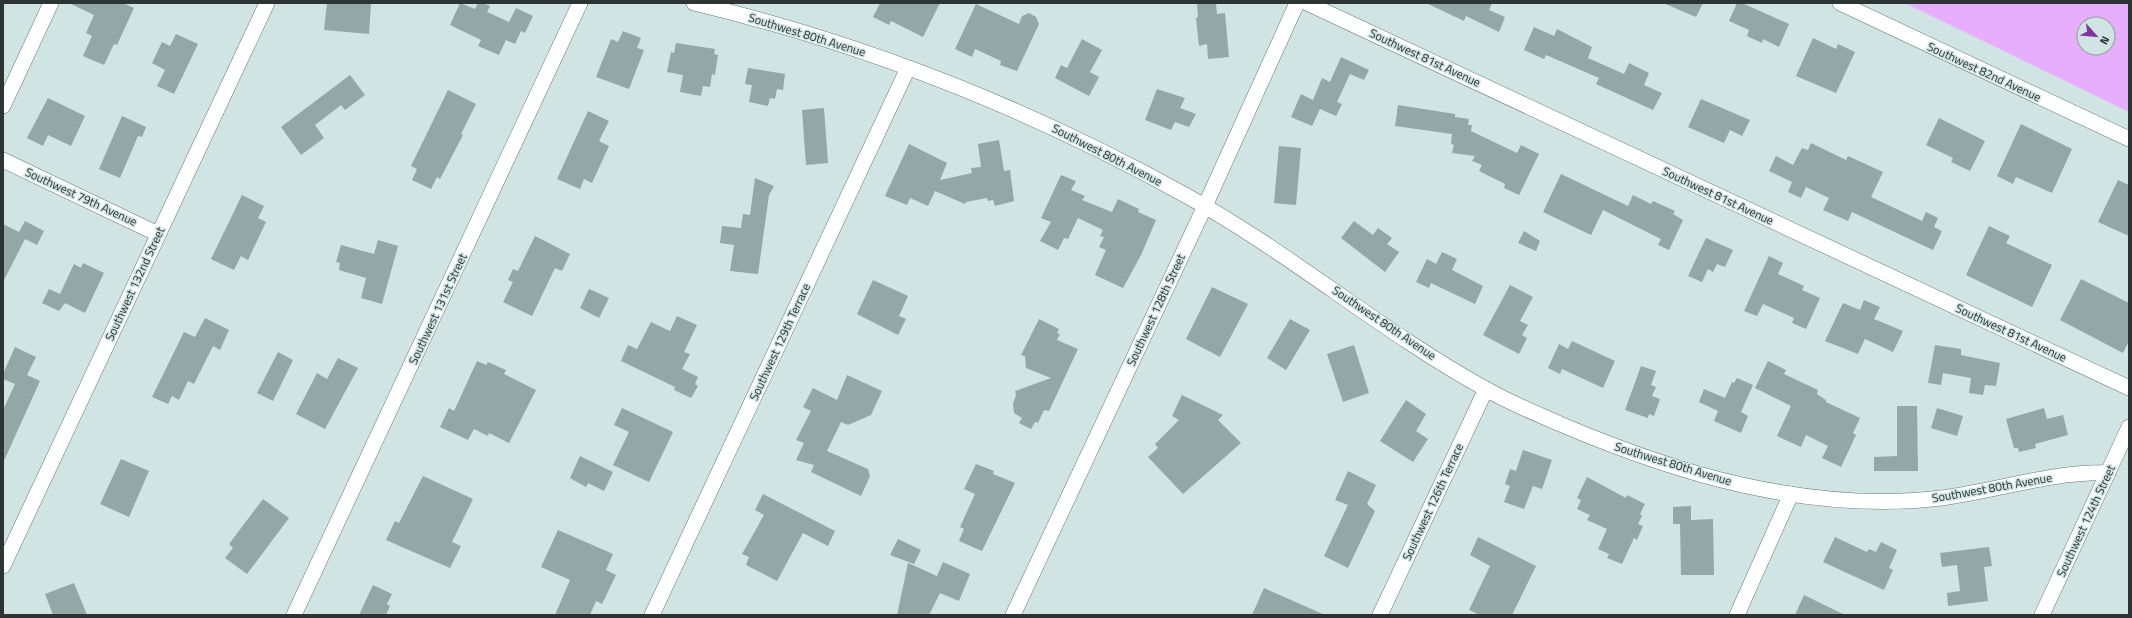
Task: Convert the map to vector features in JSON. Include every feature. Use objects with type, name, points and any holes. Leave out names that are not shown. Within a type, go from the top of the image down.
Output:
[{"type":"street","points":[[3,106],[51,3]]},
{"type":"street","name":"Southwest 132nd Street","points":[[3,566],[267,3]]},
{"type":"street","name":"Southwest 131st Street","points":[[294,615],[580,3]]},
{"type":"street","name":"Southwest 80th Avenue","points":[[694,3],[810,35],[967,89],[1022,113],[1188,196],[1205,206],[1293,262],[1411,343],[1486,389],[1545,417],[1631,452],[1713,478],[1792,494],[1849,500],[1920,500],[1964,494],[2078,473],[2108,473]]},
{"type":"street","name":"Southwest 128th Street","points":[[1013,615],[1205,206],[1297,3]]},
{"type":"street","name":"Southwest 81st Avenue","points":[[1307,3],[2129,388]]},
{"type":"street","name":"Southwest 82nd Avenue","points":[[1840,3],[2129,139]]},
{"type":"street","name":"Southwest 129th Terrace","points":[[652,615],[908,68]]},
{"type":"street","name":"Southwest 79th Avenue","points":[[3,160],[158,234]]},
{"type":"street","name":"Southwest 126th Terrace","points":[[1380,615],[1486,389]]},
{"type":"street","name":"Southwest 124th Street","points":[[2042,615],[2129,428]]},
{"type":"street","points":[[1737,615],[1792,494]]},
{"type":"shaded area","points":[[1905,3],[2129,3],[2129,112]]},
{"type":"building","points":[[69,3],[123,3],[134,8],[117,45],[114,44],[104,65],[83,56],[92,36],[86,33],[94,15]]},
{"type":"building","points":[[327,3],[371,3],[369,34],[324,30]]},
{"type":"building","points":[[460,3],[475,9],[478,3],[483,3],[490,6],[487,12],[509,22],[516,8],[533,16],[525,33],[521,31],[515,44],[506,40],[499,55],[478,46],[481,40],[450,25]]},
{"type":"building","points":[[880,3],[940,3],[923,37],[891,21],[889,25],[873,17]]},
{"type":"building","points":[[1197,3],[1216,3],[1217,14],[1225,13],[1229,57],[1208,59],[1207,44],[1199,46],[1196,18],[1198,17]]},
{"type":"building","points":[[1426,3],[1492,3],[1489,10],[1505,17],[1499,32],[1466,16],[1464,21]]},
{"type":"building","points":[[1663,3],[1703,3],[1696,17]]},
{"type":"building","points":[[1737,3],[1742,3],[1789,24],[1779,47],[1763,39],[1762,43],[1747,36],[1749,30],[1729,21]]},
{"type":"building","points":[[976,4],[1019,24],[1022,16],[1029,13],[1036,17],[1039,24],[1017,71],[1000,65],[1001,61],[975,49],[972,57],[955,49]]},
{"type":"building","points":[[1534,27],[1554,36],[1557,29],[1592,47],[1588,58],[1624,74],[1629,63],[1649,73],[1644,85],[1662,93],[1653,110],[1596,84],[1599,78],[1546,55],[1544,59],[1524,50]]},
{"type":"building","points":[[623,31],[641,38],[637,48],[644,50],[629,89],[596,77],[611,39],[618,42]]},
{"type":"building","points":[[176,34],[198,44],[174,94],[157,86],[165,70],[152,63],[162,42],[170,46]]},
{"type":"building","points":[[1813,38],[1836,49],[1838,44],[1855,52],[1836,93],[1796,76]]},
{"type":"building","points":[[1082,39],[1102,50],[1090,72],[1099,77],[1089,96],[1055,78],[1061,65],[1067,68]]},
{"type":"building","points":[[676,43],[715,49],[714,54],[718,55],[715,75],[712,74],[710,87],[703,86],[701,96],[680,92],[683,75],[667,72],[671,52],[674,53]]},
{"type":"building","points":[[1341,57],[1369,70],[1364,80],[1350,74],[1337,102],[1342,104],[1336,116],[1320,109],[1312,126],[1291,117],[1301,94],[1313,100],[1322,78],[1330,82]]},
{"type":"building","points":[[748,68],[785,74],[783,90],[777,89],[775,99],[770,98],[768,106],[749,102],[752,85],[745,84]]},
{"type":"building","points":[[350,75],[365,95],[345,110],[341,105],[315,125],[324,138],[301,155],[281,127]]},
{"type":"building","points":[[1157,89],[1185,98],[1180,108],[1196,114],[1189,127],[1175,122],[1171,130],[1145,120]]},
{"type":"building","points":[[448,90],[476,104],[461,134],[463,135],[440,179],[437,177],[431,189],[412,180],[417,169],[411,166]]},
{"type":"building","points":[[48,98],[85,116],[71,146],[48,135],[43,146],[27,138]]},
{"type":"building","points":[[1701,99],[1750,120],[1742,136],[1730,130],[1724,143],[1688,127]]},
{"type":"building","points":[[1398,105],[1455,114],[1455,117],[1469,119],[1468,125],[1472,125],[1471,131],[1517,153],[1521,145],[1539,154],[1519,195],[1504,188],[1505,184],[1479,171],[1482,165],[1472,161],[1475,156],[1452,153],[1454,145],[1451,144],[1452,134],[1395,126]]},
{"type":"building","points":[[824,108],[828,163],[806,165],[802,110]]},
{"type":"building","points":[[588,111],[609,121],[599,141],[609,146],[592,183],[584,179],[580,189],[557,179]]},
{"type":"building","points":[[122,116],[146,127],[142,137],[138,136],[120,178],[99,169]]},
{"type":"building","points":[[1939,118],[1985,141],[1970,171],[1951,162],[1953,158],[1926,145]]},
{"type":"building","points":[[2021,124],[2072,149],[2052,193],[2016,177],[2013,184],[1997,176]]},
{"type":"building","points":[[999,140],[1004,171],[1010,170],[1014,201],[995,206],[993,200],[988,201],[987,198],[966,202],[965,204],[935,191],[928,206],[910,198],[907,205],[885,196],[909,144],[947,163],[940,180],[972,173],[971,168],[981,167],[978,144]]},
{"type":"building","points":[[1811,143],[1846,160],[1848,156],[1883,172],[1871,197],[1922,221],[1926,212],[1938,218],[1934,227],[1942,231],[1933,250],[1852,212],[1848,221],[1823,210],[1829,198],[1806,187],[1801,198],[1788,192],[1792,182],[1769,171],[1776,156],[1793,165],[1802,148],[1808,150]]},
{"type":"building","points":[[1279,146],[1301,148],[1296,205],[1274,203]]},
{"type":"building","points":[[1561,174],[1628,206],[1633,195],[1651,204],[1653,201],[1675,211],[1673,214],[1683,220],[1669,250],[1658,245],[1661,239],[1603,210],[1591,235],[1543,212]]},
{"type":"building","points":[[1061,175],[1076,181],[1071,190],[1085,196],[1082,200],[1112,212],[1118,199],[1139,209],[1138,212],[1156,220],[1141,255],[1123,288],[1095,275],[1106,250],[1099,247],[1104,237],[1100,236],[1103,230],[1078,218],[1068,239],[1064,238],[1058,250],[1040,241],[1051,222],[1041,218]]},
{"type":"building","points":[[755,178],[774,186],[769,195],[758,274],[730,271],[734,245],[720,243],[722,226],[741,228],[743,214],[750,215]]},
{"type":"building","points":[[2118,180],[2129,185],[2129,236],[2098,222]]},
{"type":"building","points":[[242,195],[264,206],[258,218],[266,222],[248,260],[241,256],[234,270],[211,259]]},
{"type":"building","points":[[25,221],[44,231],[37,245],[25,239],[3,282],[3,224],[19,232]]},
{"type":"building","points":[[1354,221],[1373,235],[1378,228],[1392,238],[1387,244],[1399,252],[1385,272],[1341,238]]},
{"type":"building","points":[[1989,226],[2010,236],[2006,243],[2052,265],[2032,307],[1966,275]]},
{"type":"building","points":[[1524,231],[1540,241],[1536,251],[1518,243]]},
{"type":"building","points":[[535,236],[570,254],[562,271],[555,268],[532,316],[503,302],[513,282],[508,280],[513,269],[518,271]]},
{"type":"building","points":[[1706,238],[1733,250],[1725,267],[1717,264],[1713,272],[1708,269],[1702,282],[1688,276]]},
{"type":"building","points":[[378,240],[398,246],[382,304],[361,298],[366,278],[339,270],[340,263],[336,262],[341,245],[374,254]]},
{"type":"building","points":[[1442,252],[1457,259],[1452,270],[1483,286],[1475,304],[1431,283],[1429,288],[1416,282],[1427,259],[1436,264]]},
{"type":"building","points":[[1769,256],[1783,263],[1778,274],[1804,286],[1802,290],[1820,298],[1806,329],[1792,323],[1794,318],[1763,304],[1757,316],[1744,311]]},
{"type":"building","points":[[83,263],[104,273],[85,313],[65,303],[59,311],[42,303],[49,289],[60,294],[74,264],[81,268]]},
{"type":"building","points":[[2081,279],[2129,303],[2129,341],[2123,353],[2060,320]]},
{"type":"building","points":[[873,280],[908,296],[899,316],[906,319],[898,335],[857,314]]},
{"type":"building","points":[[1510,285],[1533,297],[1520,321],[1528,325],[1522,335],[1527,338],[1519,354],[1483,335]]},
{"type":"building","points":[[1212,287],[1248,304],[1220,357],[1186,339]]},
{"type":"building","points":[[589,289],[609,298],[599,318],[580,308]]},
{"type":"building","points":[[1864,300],[1880,307],[1874,319],[1903,331],[1893,352],[1865,339],[1858,354],[1825,341],[1843,303],[1860,310]]},
{"type":"building","points":[[677,316],[697,325],[684,352],[690,354],[682,369],[698,377],[695,384],[698,386],[691,398],[674,390],[675,387],[621,361],[628,345],[637,349],[651,322],[670,331]]},
{"type":"building","points":[[205,318],[229,330],[220,350],[213,346],[194,384],[188,381],[179,400],[172,396],[168,404],[152,397],[184,332],[195,337]]},
{"type":"building","points":[[1039,319],[1059,329],[1057,333],[1060,334],[1057,340],[1078,349],[1049,411],[1044,410],[1038,423],[1035,422],[1031,429],[1019,423],[1022,418],[1014,413],[1013,404],[1016,395],[1015,391],[1051,378],[1026,368],[1025,356],[1021,355]]},
{"type":"building","points":[[1290,319],[1310,330],[1286,370],[1267,358]]},
{"type":"building","points":[[1572,341],[1615,361],[1603,388],[1562,369],[1560,374],[1548,368],[1559,344],[1568,349]]},
{"type":"building","points":[[1354,345],[1369,393],[1343,402],[1327,354]]},
{"type":"building","points":[[1935,345],[1961,349],[1961,355],[2000,363],[1996,386],[1985,385],[1983,395],[1969,393],[1971,378],[1943,373],[1941,385],[1928,383]]},
{"type":"building","points":[[15,347],[36,357],[27,375],[40,381],[3,463],[3,410],[15,384],[3,379],[3,374]]},
{"type":"building","points":[[278,352],[293,360],[273,401],[257,393]]},
{"type":"building","points":[[338,358],[358,368],[325,429],[296,414],[317,373],[327,379]]},
{"type":"building","points":[[477,361],[486,365],[488,362],[506,370],[504,374],[536,390],[509,443],[489,433],[488,436],[474,429],[468,440],[440,427],[449,408],[454,411]]},
{"type":"building","points":[[1768,361],[1786,370],[1784,374],[1818,390],[1817,394],[1826,400],[1826,402],[1860,418],[1853,433],[1856,435],[1841,467],[1822,458],[1828,446],[1806,435],[1801,447],[1777,436],[1791,406],[1755,388]]},
{"type":"building","points":[[1641,366],[1656,371],[1651,385],[1656,387],[1652,396],[1660,399],[1654,416],[1649,414],[1648,418],[1625,410]]},
{"type":"building","points":[[847,375],[882,391],[871,415],[848,425],[841,422],[827,451],[868,469],[870,476],[861,496],[811,472],[814,465],[796,460],[804,443],[796,440],[811,411],[803,407],[813,388],[837,400]]},
{"type":"building","points":[[1737,378],[1753,385],[1741,412],[1748,416],[1741,433],[1714,421],[1718,411],[1699,402],[1704,389],[1725,398],[1732,382],[1734,383]]},
{"type":"building","points":[[1182,395],[1223,415],[1218,420],[1241,443],[1183,494],[1148,457],[1158,448],[1155,444],[1179,420],[1172,416]]},
{"type":"building","points":[[1406,400],[1426,414],[1416,431],[1428,439],[1413,462],[1380,441]]},
{"type":"building","points":[[1897,406],[1917,406],[1918,471],[1874,471],[1874,457],[1897,456]]},
{"type":"building","points":[[622,408],[673,432],[649,482],[613,465],[629,432],[614,425]]},
{"type":"building","points":[[1937,408],[1963,416],[1957,436],[1931,428]]},
{"type":"building","points":[[2044,408],[2047,419],[2063,415],[2068,435],[2035,444],[2036,448],[2019,452],[2018,448],[2014,448],[2006,419]]},
{"type":"building","points":[[1523,450],[1552,460],[1542,489],[1533,486],[1524,509],[1504,502],[1510,486],[1505,484],[1510,469],[1516,471]]},
{"type":"building","points":[[580,456],[613,472],[604,491],[588,483],[586,487],[570,478]]},
{"type":"building","points":[[121,459],[149,471],[129,517],[100,504]]},
{"type":"building","points":[[976,464],[994,471],[993,474],[1015,483],[982,551],[959,541],[964,529],[960,527],[975,494],[964,489]]},
{"type":"building","points":[[1348,471],[1376,485],[1367,504],[1375,511],[1348,568],[1324,556],[1348,505],[1335,500]]},
{"type":"building","points":[[423,476],[473,499],[452,542],[461,546],[450,568],[386,540],[395,521],[399,523]]},
{"type":"building","points":[[1587,477],[1626,498],[1627,495],[1645,504],[1640,514],[1642,516],[1638,524],[1643,526],[1637,540],[1634,538],[1622,564],[1607,558],[1609,554],[1598,549],[1607,529],[1587,520],[1590,515],[1577,509],[1581,500],[1577,498]]},
{"type":"building","points":[[763,494],[835,531],[828,546],[803,533],[777,581],[746,565],[749,557],[742,554],[764,515],[755,510]]},
{"type":"building","points":[[263,499],[289,518],[247,574],[225,558],[233,548],[229,544]]},
{"type":"building","points":[[1691,506],[1691,520],[1713,519],[1714,575],[1681,575],[1680,524],[1673,524],[1673,507]]},
{"type":"building","points":[[558,530],[613,554],[606,570],[616,575],[602,604],[596,601],[590,615],[555,615],[570,580],[541,567]]},
{"type":"building","points":[[1478,537],[1536,566],[1512,615],[1480,615],[1469,610],[1490,566],[1470,555]]},
{"type":"building","points":[[1835,537],[1867,552],[1869,549],[1876,552],[1881,542],[1897,550],[1889,568],[1893,570],[1884,590],[1823,562]]},
{"type":"building","points":[[898,539],[921,550],[914,564],[890,555]]},
{"type":"building","points":[[1989,547],[1992,566],[1984,567],[1988,601],[1948,606],[1947,593],[1960,591],[1957,565],[1942,567],[1940,553]]},
{"type":"building","points":[[943,562],[970,574],[959,601],[940,593],[929,615],[897,615],[908,563],[937,576]]},
{"type":"building","points":[[74,583],[87,615],[53,615],[45,594]]},
{"type":"building","points":[[373,585],[392,594],[387,604],[390,606],[386,615],[359,615]]},
{"type":"building","points":[[1264,588],[1325,615],[1252,615]]},
{"type":"building","points":[[1804,595],[1845,615],[1795,615]]}]
